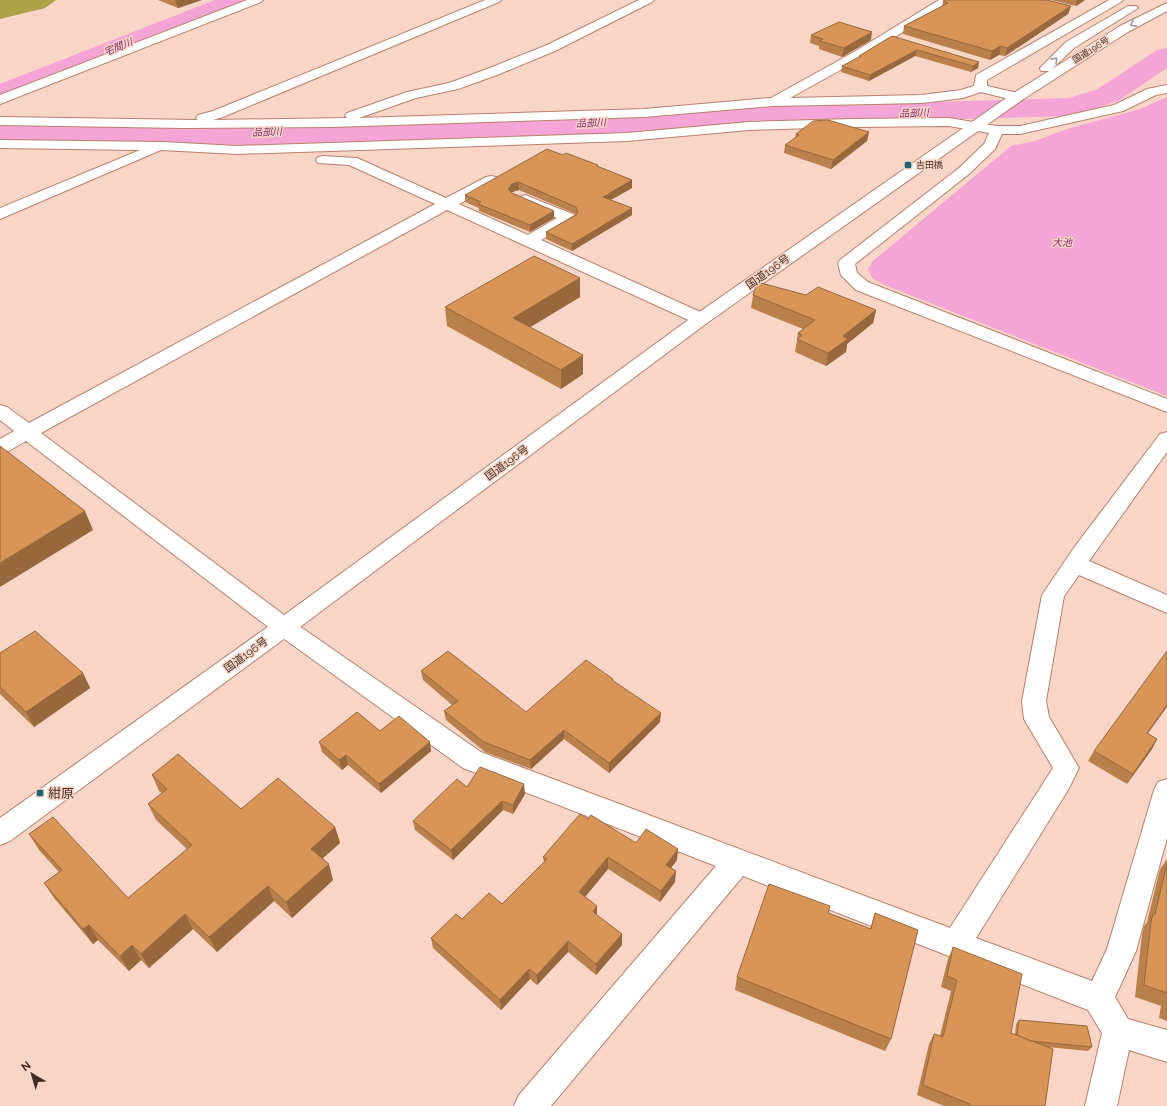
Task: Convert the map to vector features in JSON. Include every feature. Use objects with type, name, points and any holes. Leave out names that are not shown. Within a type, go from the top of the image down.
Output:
[{"type":"main road","points":[[0,100],[257,0]]},
{"type":"main road","points":[[183,124],[218,114],[495,0]]},
{"type":"main road","points":[[332,123],[412,95],[453,86],[551,48],[648,0]]},
{"type":"main road","points":[[773,102],[891,36],[947,0]]},
{"type":"main road","points":[[980,88],[981,78],[1090,14],[1117,0]]},
{"type":"main road","name":"国道196号","points":[[0,834],[284,627],[701,319],[988,123],[1070,44],[1106,22],[1141,4]]},
{"type":"main road","name":"国道196号","points":[[1014,98],[1124,29],[1167,6]]},
{"type":"main road","points":[[1075,11],[1090,14]]},
{"type":"main road","points":[[198,13],[213,17]]},
{"type":"main road","points":[[891,36],[906,40]]},
{"type":"main road","points":[[982,63],[997,68]]},
{"type":"main road","points":[[0,121],[183,124],[332,123],[644,114],[773,102],[922,99],[963,94],[980,88],[1014,98]]},
{"type":"main road","points":[[0,144],[163,146],[237,150],[626,137],[749,126],[844,123],[988,123],[1020,130],[1118,108],[1152,92],[1167,89]]},
{"type":"main road","points":[[988,123],[990,146],[964,171],[846,263],[849,275],[862,286],[1167,406]]},
{"type":"main road","points":[[0,214],[163,146]]},
{"type":"main road","points":[[237,150],[241,156],[352,161],[701,319]]},
{"type":"main road","points":[[0,447],[503,174]]},
{"type":"main road","points":[[518,196],[569,218],[528,241]]},
{"type":"main road","points":[[0,411],[284,627],[472,760],[1099,999],[1118,1031],[1167,1046]]},
{"type":"main road","points":[[956,944],[1060,782],[1066,768],[1037,720],[1034,701],[1053,595],[1167,438]]},
{"type":"main road","points":[[1075,564],[1167,605]]},
{"type":"main road","points":[[1099,999],[1121,951],[1167,790]]},
{"type":"main road","points":[[530,1106],[738,861]]},
{"type":"main road","points":[[1102,1106],[1118,1031]]},
{"type":"shaded area","points":[[0,0],[56,0],[45,8],[0,19]]},
{"type":"water","name":"大池","points":[[1167,97],[1167,396],[887,286],[873,279],[868,269],[873,261],[1011,146],[1035,141],[1067,129],[1140,109]]},
{"type":"water","points":[[936,103],[925,119],[551,137],[285,146],[0,142],[0,126],[701,111],[805,105]]},
{"type":"building","points":[[1047,0],[1071,6],[1007,48],[1001,46],[992,51],[904,26],[948,3],[943,1]]},
{"type":"building","points":[[839,22],[872,32],[844,48],[820,41],[823,39],[811,35]]},
{"type":"building","points":[[892,36],[979,62],[973,66],[917,50],[870,75],[842,66],[861,56],[859,56]]},
{"type":"building","points":[[828,120],[869,132],[833,160],[785,145],[799,135],[796,134],[813,121]]},
{"type":"building","points":[[547,149],[563,155],[566,153],[632,180],[603,197],[632,208],[572,244],[546,232],[576,215],[578,212],[576,207],[518,182],[512,184],[508,189],[512,193],[554,211],[530,225],[478,204],[481,202],[465,195]]},
{"type":"building","points":[[534,256],[580,278],[513,318],[583,355],[561,370],[445,307]]},
{"type":"building","points":[[757,282],[806,295],[818,287],[876,310],[843,336],[848,339],[828,353],[797,339],[802,335],[798,333],[815,320],[753,295]]},
{"type":"building","points":[[0,446],[85,511],[0,563]]},
{"type":"building","points":[[35,631],[83,673],[26,712],[0,687],[0,653]]},
{"type":"building","points":[[448,651],[526,712],[586,660],[613,679],[612,680],[661,713],[609,763],[564,730],[530,760],[484,742],[444,711],[458,701],[421,671]]},
{"type":"building","points":[[1167,651],[1167,705],[1147,733],[1157,739],[1133,774],[1094,751]]},
{"type":"building","points":[[357,712],[380,731],[399,716],[430,742],[379,784],[346,755],[339,760],[319,742]]},
{"type":"building","points":[[178,754],[241,809],[278,778],[335,827],[311,849],[329,864],[286,902],[268,886],[209,937],[185,914],[141,954],[132,945],[120,956],[89,925],[83,929],[44,883],[62,870],[29,834],[53,817],[128,898],[192,845],[148,804],[167,789],[152,775]]},
{"type":"building","points":[[480,767],[524,784],[513,805],[502,801],[451,850],[413,821],[457,779],[467,787]]},
{"type":"building","points":[[580,814],[588,819],[591,815],[636,843],[646,829],[678,849],[666,865],[676,871],[661,891],[608,857],[579,892],[597,906],[593,912],[622,934],[596,964],[568,941],[537,975],[529,969],[500,1000],[431,938],[456,914],[462,919],[489,893],[502,904],[547,859],[543,857]]},
{"type":"building","points":[[1167,864],[1167,993],[1144,985],[1151,922],[1153,914],[1155,914]]},
{"type":"building","points":[[769,884],[830,906],[828,913],[871,929],[875,913],[918,930],[891,1039],[737,977]]},
{"type":"building","points":[[953,947],[1022,974],[1011,1033],[1053,1049],[1045,1106],[969,1106],[970,1104],[923,1085],[934,1034],[943,1037],[957,980],[947,976]]},
{"type":"building","points":[[1019,1020],[1087,1026],[1092,1047],[1031,1041],[1017,1035]]},
{"type":"waterway","name":"宅間川","points":[[0,94],[237,0]]},
{"type":"waterway","name":"品部川","points":[[864,113],[1072,107],[1108,95],[1167,56]]},
{"type":"place","name":"吉田橋","points":[[908,165]]},
{"type":"place","name":"紺原","points":[[40,793]]}]
